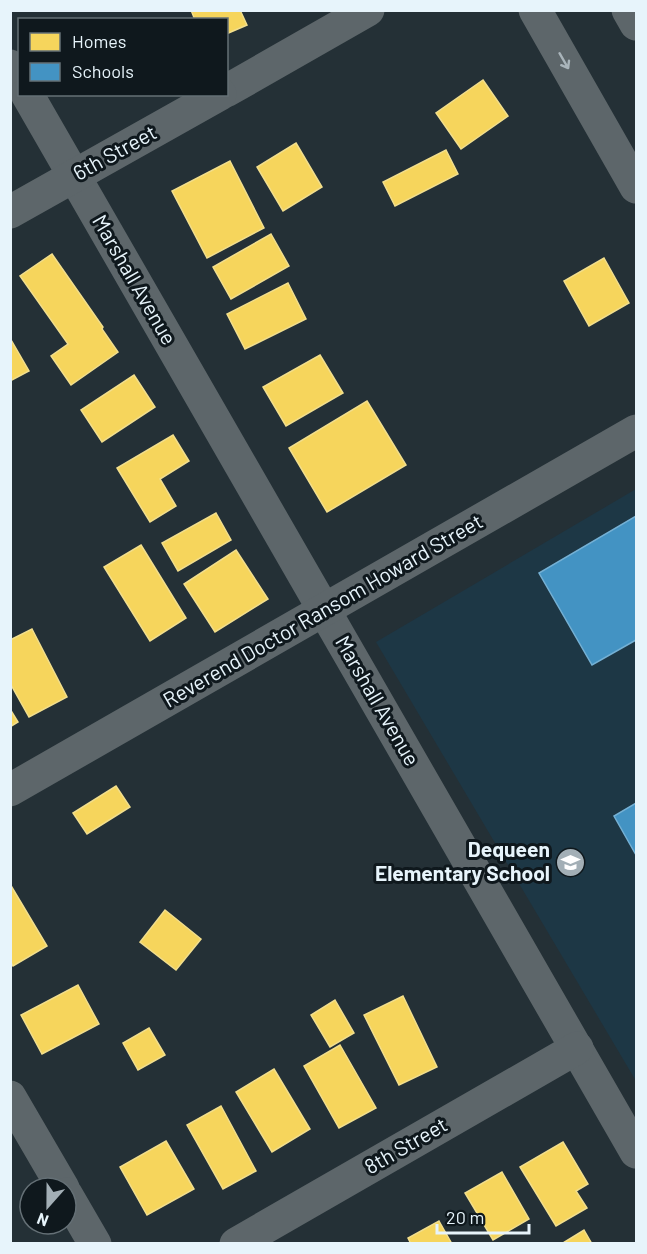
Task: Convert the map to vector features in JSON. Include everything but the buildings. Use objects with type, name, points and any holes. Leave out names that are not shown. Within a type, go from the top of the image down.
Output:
[{"type":"street","points":[[228,90],[368,10]]},
{"type":"street","points":[[535,10],[636,187]]},
{"type":"street","points":[[628,10],[636,24]]},
{"type":"street","name":"Marshall Avenue","points":[[28,96],[636,1152]]},
{"type":"street","name":"6th Street","points":[[10,212],[216,96]]},
{"type":"street","name":"Reverend Doctor Ransom Howard Street","points":[[10,790],[636,431]]},
{"type":"street","name":"8th Street","points":[[236,1244],[577,1048]]},
{"type":"street","points":[[10,1097],[56,1176]]},
{"type":"street","points":[[78,1215],[95,1244]]},
{"type":"shaded area","name":"Dequeen Elementary School","points":[[636,489],[636,1081],[376,642]]},
{"type":"place","name":"Dequeen Elementary School","points":[[571,862]]}]
